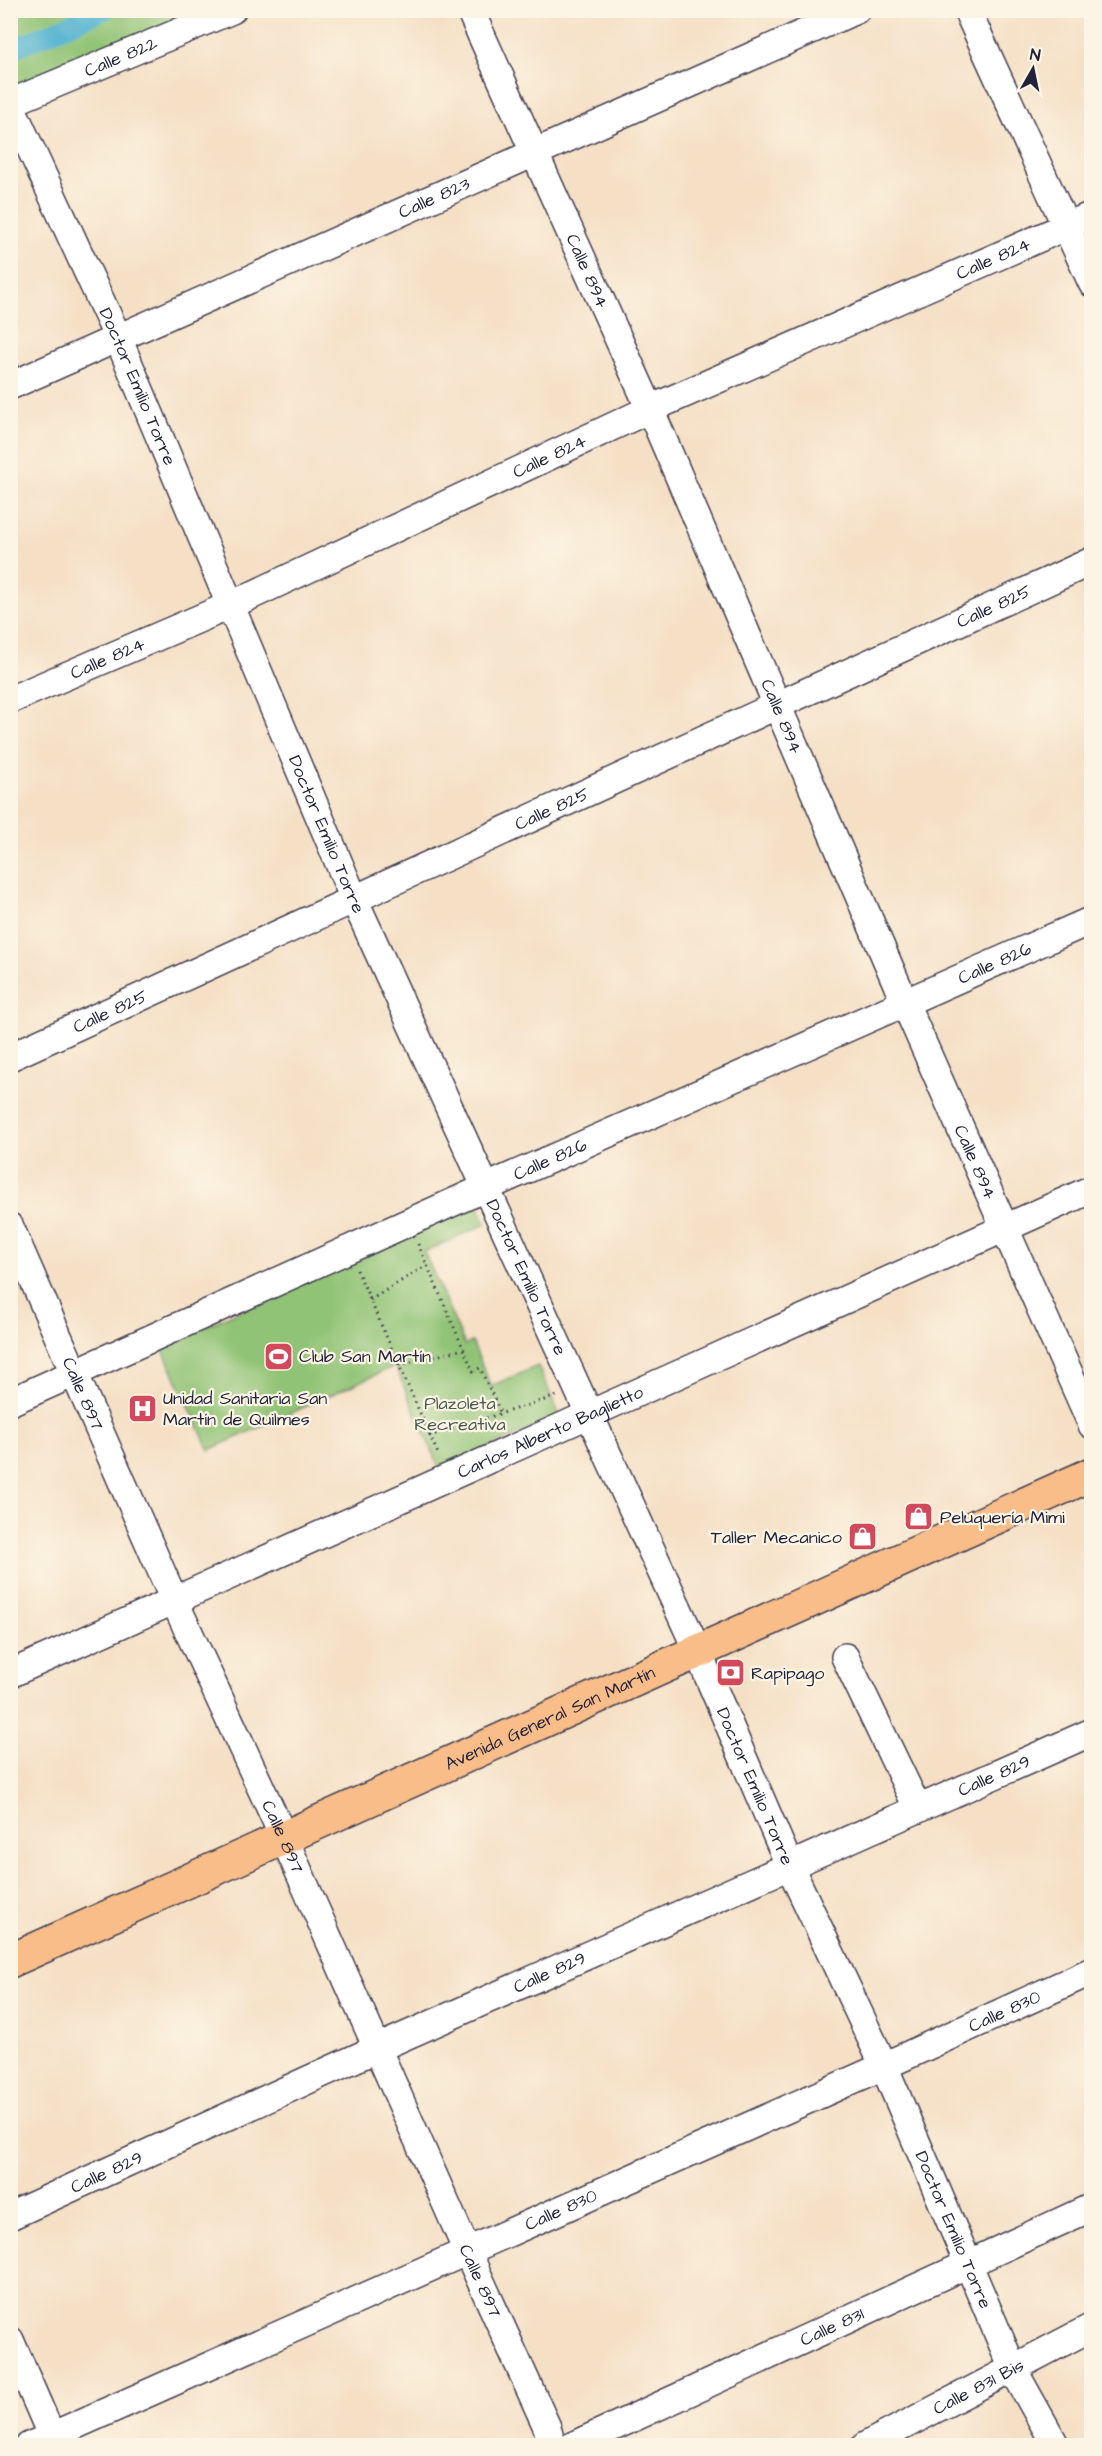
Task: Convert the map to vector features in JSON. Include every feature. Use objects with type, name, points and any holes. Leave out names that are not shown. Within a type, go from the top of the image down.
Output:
[{"type":"main road","name":"Avenida General San Martín","points":[[10,1961],[1092,1474]]},
{"type":"street","name":"Calle 822","points":[[10,103],[232,10]]},
{"type":"street","name":"Calle 894","points":[[470,10],[650,409],[905,1003],[1092,1425]]},
{"type":"street","name":"Calle 823","points":[[10,386],[856,10]]},
{"type":"street","points":[[967,10],[1092,283]]},
{"type":"street","name":"Doctor Emilio Torre","points":[[10,103],[118,338],[354,898],[697,1650],[790,1867],[884,2066],[1013,2369],[1056,2445]]},
{"type":"street","name":"Calle 824","points":[[10,700],[231,605],[650,409],[1092,215]]},
{"type":"street","name":"Calle 825","points":[[10,1058],[354,898],[1092,561]]},
{"type":"street","name":"Calle 826","points":[[10,1402],[487,1187],[1092,920]]},
{"type":"street","name":"Carlos Alberto Baglietto","points":[[10,1674],[1092,1189]]},
{"type":"street","name":"Calle 897","points":[[10,1227],[174,1600],[284,1838],[467,2251],[548,2427],[552,2445]]},
{"type":"street","points":[[845,1657],[918,1809]]},
{"type":"street","name":"Calle 829","points":[[10,2216],[378,2048],[1092,1732]]},
{"type":"street","name":"Calle 830","points":[[46,2442],[1092,1971]]},
{"type":"street","name":"Calle 831","points":[[572,2445],[1092,2207]]},
{"type":"street","name":"Calle 831 Bis","points":[[866,2445],[1092,2327]]},
{"type":"street","points":[[10,2340],[46,2442]]},
{"type":"path","points":[[408,1223],[473,1371],[480,1368],[501,1413]]},
{"type":"path","points":[[348,1250],[448,1477]]},
{"type":"path","points":[[370,1300],[427,1266]]},
{"type":"path","points":[[399,1365],[464,1349]]},
{"type":"path","points":[[429,1436],[579,1389]]},
{"type":"green space","points":[[24,10],[196,11],[11,89],[10,16]]},
{"type":"green space","name":"Plazoleta Recreativa","points":[[478,1205],[486,1224],[424,1252],[465,1345],[472,1342],[491,1386],[538,1366],[560,1416],[440,1469],[395,1366],[209,1450],[161,1346]]},
{"type":"waterway","points":[[10,50],[104,10]]},
{"type":"place","name":"Club San Martín","points":[[278,1356]]},
{"type":"place","name":"Unidad Sanitaria San Martín de Quilmes","points":[[142,1408]]},
{"type":"place","name":"Peluquería Mimi","points":[[919,1517]]},
{"type":"place","name":"Taller Mecanico","points":[[863,1537]]},
{"type":"place","name":"Rapipago","points":[[730,1673]]}]
